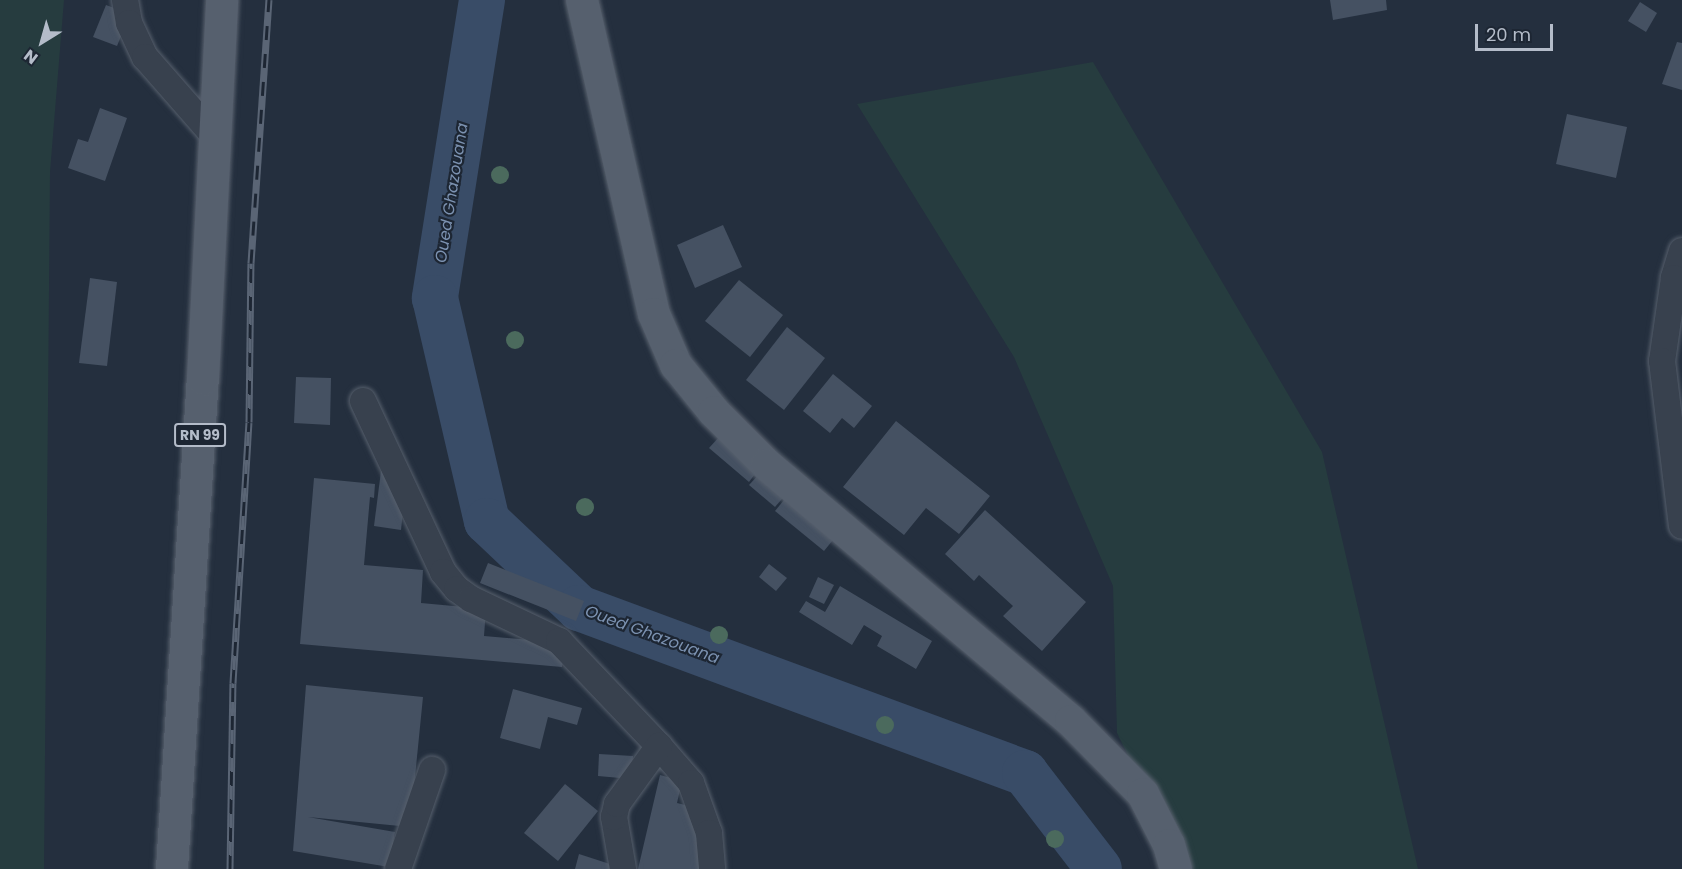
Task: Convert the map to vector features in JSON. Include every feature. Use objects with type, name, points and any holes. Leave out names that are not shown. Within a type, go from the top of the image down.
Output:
[{"type":"main road","name":"RN 99","points":[[172,869],[222,0]]},
{"type":"main road","points":[[582,0],[654,314],[676,365],[714,412],[767,465],[1071,721],[1143,794],[1169,845],[1176,869]]},
{"type":"street","points":[[125,0],[129,23],[145,57],[215,136]]},
{"type":"street","points":[[1682,251],[1674,278],[1672,357],[1682,526]]},
{"type":"street","points":[[363,401],[443,572],[457,589],[559,641],[659,746],[691,783],[709,833],[712,869]]},
{"type":"street","points":[[623,869],[614,817],[617,804],[659,746]]},
{"type":"street","points":[[398,869],[432,770]]},
{"type":"green space","points":[[0,0],[64,0],[50,172],[44,869],[0,869]]},
{"type":"green space","points":[[1093,62],[1322,452],[1418,869],[1184,869],[1117,733],[1113,586],[1014,357],[857,104]]},
{"type":"building","points":[[1330,0],[1386,0],[1387,10],[1333,20]]},
{"type":"building","points":[[1640,2],[1657,13],[1646,32],[1628,21]]},
{"type":"building","points":[[106,5],[130,14],[117,46],[93,37]]},
{"type":"building","points":[[1677,42],[1682,43],[1682,90],[1662,84]]},
{"type":"building","points":[[100,108],[127,118],[105,181],[68,168],[78,139],[88,142]]},
{"type":"building","points":[[1567,114],[1627,127],[1616,178],[1556,164]]},
{"type":"building","points":[[723,225],[742,267],[695,288],[677,245]]},
{"type":"building","points":[[90,278],[117,282],[107,366],[79,363]]},
{"type":"building","points":[[739,280],[783,315],[750,357],[705,321]]},
{"type":"building","points":[[787,327],[825,358],[784,410],[746,380]]},
{"type":"building","points":[[833,374],[872,406],[854,428],[842,418],[830,433],[803,411]]},
{"type":"building","points":[[296,377],[331,378],[330,425],[294,423]]},
{"type":"building","points":[[896,421],[990,496],[959,534],[926,508],[904,535],[843,487]]},
{"type":"building","points":[[719,437],[758,470],[749,482],[709,448]]},
{"type":"building","points":[[381,471],[407,474],[401,530],[374,526]]},
{"type":"building","points":[[762,471],[787,493],[775,507],[749,485]]},
{"type":"building","points":[[314,478],[375,484],[374,498],[370,497],[364,565],[423,570],[421,603],[486,609],[484,636],[565,643],[562,667],[300,644]]},
{"type":"building","points":[[788,495],[837,535],[824,551],[775,511]]},
{"type":"building","points":[[985,510],[1086,602],[1042,651],[1003,616],[1013,606],[979,575],[974,581],[945,554]]},
{"type":"building","points":[[488,563],[584,601],[576,621],[480,583]]},
{"type":"building","points":[[769,564],[787,578],[776,591],[759,577]]},
{"type":"building","points":[[818,577],[834,585],[824,604],[809,597]]},
{"type":"building","points":[[840,586],[932,641],[916,669],[877,646],[882,636],[864,625],[852,645],[799,612],[806,601],[825,612]]},
{"type":"building","points":[[306,685],[423,697],[410,827],[308,817],[395,832],[389,867],[293,851]]},
{"type":"building","points":[[513,689],[582,708],[577,725],[548,717],[540,749],[500,738]]},
{"type":"building","points":[[599,754],[633,756],[631,779],[598,776]]},
{"type":"building","points":[[660,775],[682,781],[677,803],[714,812],[700,869],[638,869]]},
{"type":"building","points":[[565,784],[598,811],[558,861],[524,833]]},
{"type":"building","points":[[579,854],[616,866],[615,869],[575,869]]},
{"type":"waterway","name":"Oued Ghazouana","points":[[482,0],[435,298],[487,521],[579,608],[1025,773],[1099,869]]},
{"type":"railway","points":[[230,869],[233,683],[249,422],[251,263],[269,0]]}]
